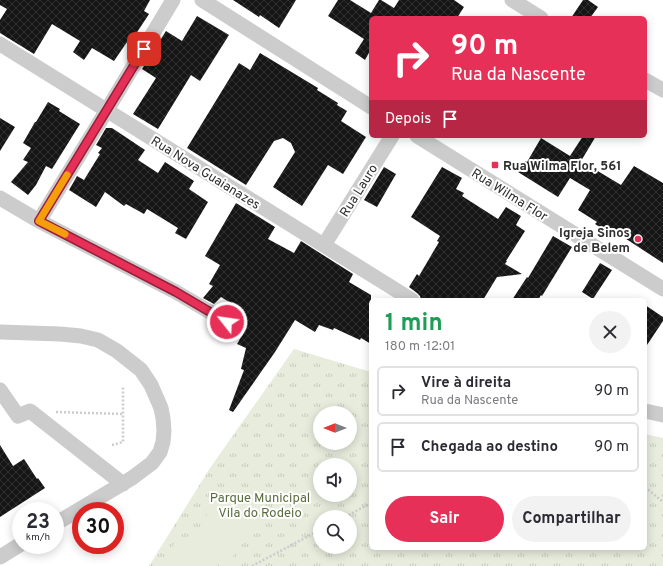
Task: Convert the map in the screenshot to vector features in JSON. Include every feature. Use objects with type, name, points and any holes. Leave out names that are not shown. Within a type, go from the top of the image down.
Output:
[{"type":"street","points":[[39,221],[173,0]]},
{"type":"street","points":[[202,0],[369,106]]},
{"type":"street","points":[[512,0],[538,16]]},
{"type":"street","name":"Rua Nova Guaianazes","points":[[0,44],[409,298]]},
{"type":"street","points":[[647,81],[663,90]]},
{"type":"street","name":"Rua Lauro","points":[[324,244],[391,138]]},
{"type":"street","name":"Rua Wilma Flor","points":[[420,138],[663,289]]},
{"type":"street","points":[[0,198],[39,221],[176,292],[227,322]]},
{"type":"street","points":[[0,332],[60,334],[81,336],[98,340],[117,351],[141,370],[151,385],[161,408],[164,431],[163,442],[160,452],[152,463],[132,478],[64,519]]},
{"type":"street","points":[[0,390],[18,416],[30,411],[122,484]]},
{"type":"street","points":[[647,411],[663,415]]},
{"type":"street","points":[[0,557],[12,550]]},
{"type":"path","points":[[112,445],[123,442],[123,386]]},
{"type":"path","points":[[30,411],[123,414]]},
{"type":"path","points":[[647,489],[663,502]]},
{"type":"path","points":[[357,511],[369,504]]},
{"type":"path","points":[[252,566],[313,534]]},
{"type":"green space","name":"Parque Municipal Vila do Rodeio","points":[[294,349],[369,371],[369,550],[647,550],[647,434],[663,438],[663,566],[149,566],[210,468]]},
{"type":"green space","points":[[226,483],[264,507],[227,566],[220,566],[214,562],[211,566],[161,566],[177,539],[188,546]]},
{"type":"building","points":[[0,0],[150,0],[144,11],[149,14],[130,43],[127,42],[114,61],[92,48],[84,60],[73,52],[80,41],[52,24],[34,54],[0,33],[0,20],[7,9],[0,5]]},
{"type":"building","points":[[233,0],[296,0],[279,28],[260,15],[259,17]]},
{"type":"building","points":[[338,0],[350,0],[371,13],[379,0],[394,8],[399,0],[454,0],[464,7],[458,16],[369,16],[369,53],[365,60],[355,53],[364,39],[328,16]]},
{"type":"building","points":[[583,0],[588,0],[598,7],[591,16],[572,16]]},
{"type":"building","points":[[197,16],[229,35],[200,81],[191,75],[158,129],[133,114],[156,78],[142,69],[166,31],[182,41]]},
{"type":"building","points":[[260,53],[318,88],[317,90],[338,103],[337,105],[347,111],[341,121],[366,137],[343,174],[328,165],[302,206],[273,187],[295,152],[291,143],[283,138],[274,141],[246,185],[187,148],[239,63],[250,70]]},
{"type":"building","points":[[48,102],[80,124],[52,169],[46,166],[36,185],[28,195],[11,182],[28,162],[23,160],[31,148],[23,143]]},
{"type":"building","points":[[0,118],[15,127],[0,151]]},
{"type":"building","points":[[106,128],[112,128],[145,150],[138,160],[158,173],[165,162],[194,181],[189,189],[208,202],[186,239],[175,233],[178,228],[147,209],[144,214],[126,204],[124,206],[105,192],[96,207],[69,190],[77,176],[84,180],[100,154],[98,153],[102,148],[96,145]]},
{"type":"building","points":[[541,138],[570,156],[582,138],[595,138],[581,161],[621,185],[634,166],[663,183],[663,263],[617,233],[615,237],[595,224],[597,222],[578,210],[590,190],[570,178],[558,197],[518,172],[525,161],[527,162]]},
{"type":"building","points":[[384,167],[396,174],[377,207],[364,200]]},
{"type":"building","points":[[442,167],[462,178],[456,189],[464,193],[462,196],[498,219],[506,207],[521,216],[516,225],[525,231],[505,264],[522,274],[497,277],[484,298],[420,298],[409,287],[417,274],[419,276],[439,242],[437,241],[440,236],[411,217]]},
{"type":"building","points":[[236,203],[275,227],[268,239],[294,253],[301,241],[353,274],[349,282],[371,295],[371,298],[369,298],[369,343],[361,338],[360,340],[334,328],[333,330],[319,325],[315,332],[295,320],[275,352],[233,412],[229,410],[244,370],[241,369],[246,348],[237,344],[244,332],[235,327],[244,311],[221,297],[214,304],[203,298],[213,286],[209,284],[220,265],[205,256]]},
{"type":"building","points":[[553,236],[572,247],[542,296],[541,295],[539,298],[513,298],[527,277],[528,278]]},
{"type":"building","points":[[600,263],[612,270],[594,298],[582,292]]},
{"type":"building","points":[[647,306],[663,317],[663,321],[647,345]]},
{"type":"building","points":[[0,445],[13,466],[24,459],[37,479],[38,478],[45,488],[23,502],[12,502],[12,509],[0,517]]},
{"type":"slow traffic","points":[[65,234],[39,221],[67,175]]},
{"type":"place","name":"Rua Wilma Flor, 561","points":[[495,165]]},
{"type":"place","name":"Igreja Sinos de Belem","points":[[638,239]]},
{"type":"route","points":[[144,49],[39,221],[176,292],[227,322]]}]
